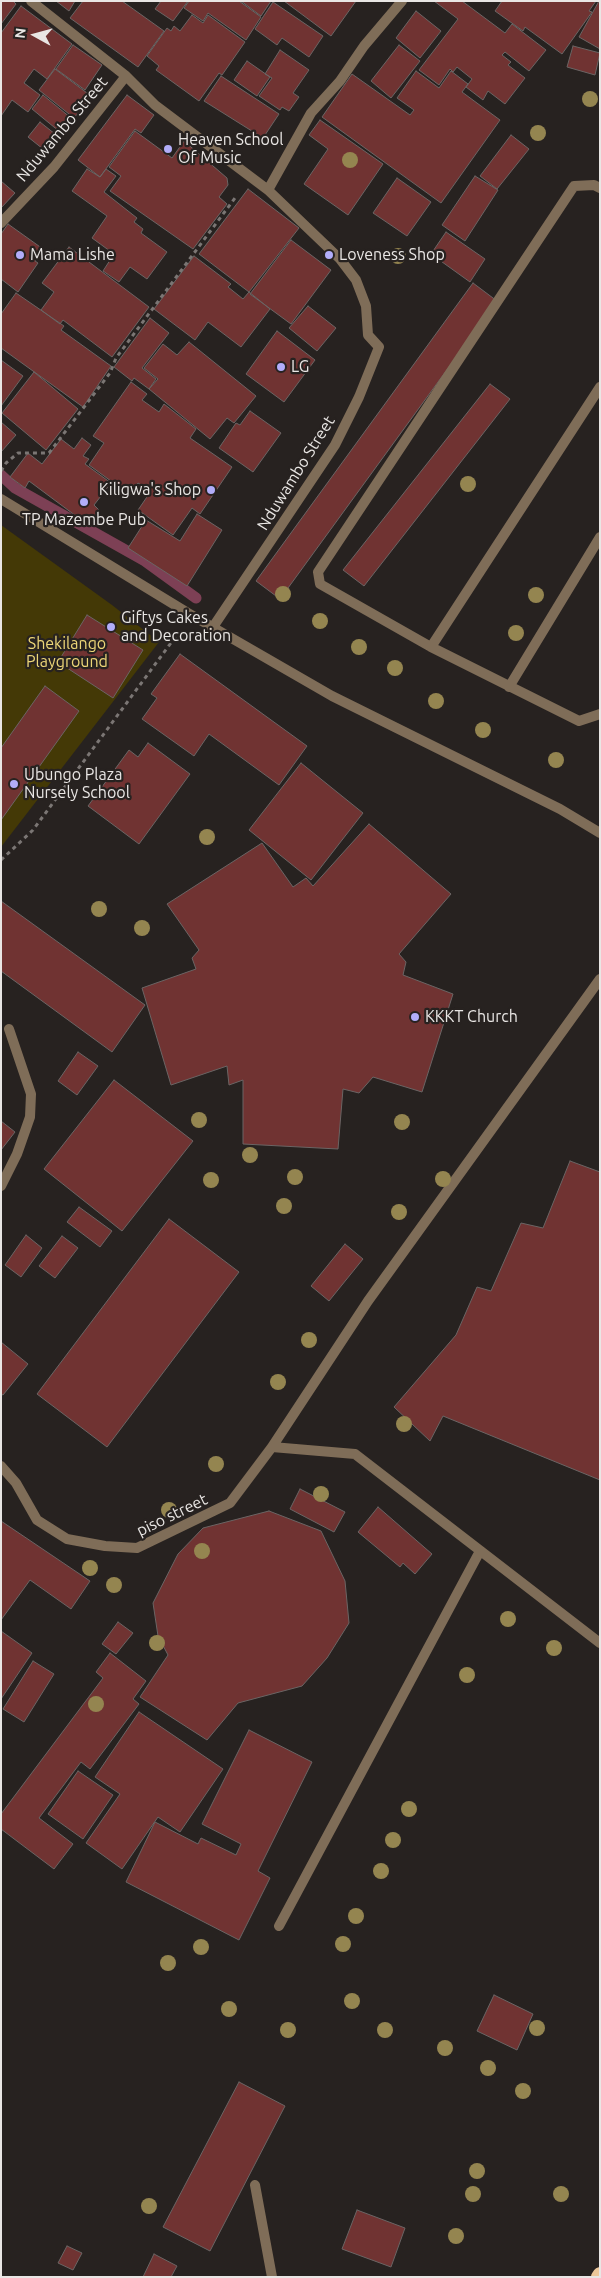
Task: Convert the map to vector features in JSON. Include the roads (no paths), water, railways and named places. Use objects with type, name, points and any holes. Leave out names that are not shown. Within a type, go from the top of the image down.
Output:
[{"type":"street","name":"Nduwambo Street","points":[[31,1],[126,76],[155,105],[268,190],[340,259],[356,280],[366,306],[368,335],[379,347],[335,445],[213,626]]},
{"type":"street","points":[[268,190],[311,113],[340,81],[364,46],[402,1]]},
{"type":"street","name":"Nduwambo Street","points":[[1,223],[54,167],[126,76]]},
{"type":"street","points":[[600,188],[594,185],[574,186],[318,572],[320,584],[431,647],[578,721],[600,714]]},
{"type":"street","points":[[431,647],[600,387]]},
{"type":"street","points":[[1,499],[188,613],[332,696],[560,809],[600,834]]},
{"type":"street","points":[[509,686],[600,537]]},
{"type":"street","name":"piso street","points":[[1,1466],[16,1483],[37,1520],[67,1539],[105,1546],[137,1548],[230,1503],[272,1447],[368,1301],[600,979]]},
{"type":"street","points":[[1,1186],[17,1154],[30,1117],[31,1094],[9,1029]]},
{"type":"street","points":[[272,1447],[355,1454],[600,1643]]},
{"type":"street","points":[[279,1926],[480,1551]]},
{"type":"street","points":[[256,2185],[272,2277]]},
{"type":"waterway","points":[[1,475],[15,488],[145,561],[196,598]]},
{"type":"place","name":"Heaven School Of Music","points":[[168,149]]},
{"type":"place","name":"Mama Lishe","points":[[20,255]]},
{"type":"place","name":"Loveness Shop","points":[[329,255]]},
{"type":"place","name":"LG","points":[[281,367]]},
{"type":"place","name":"Kiligwa's Shop","points":[[211,490]]},
{"type":"place","name":"TP Mazembe Pub","points":[[84,502]]},
{"type":"place","name":"Giftys Cakes and Decoration","points":[[111,627]]},
{"type":"place","name":"Ubungo Plaza Nursely School","points":[[14,784]]},
{"type":"place","name":"KKKT Church","points":[[415,1017]]},
{"type":"park label","name":"Shekilango Playground","points":[[67,653]]}]
